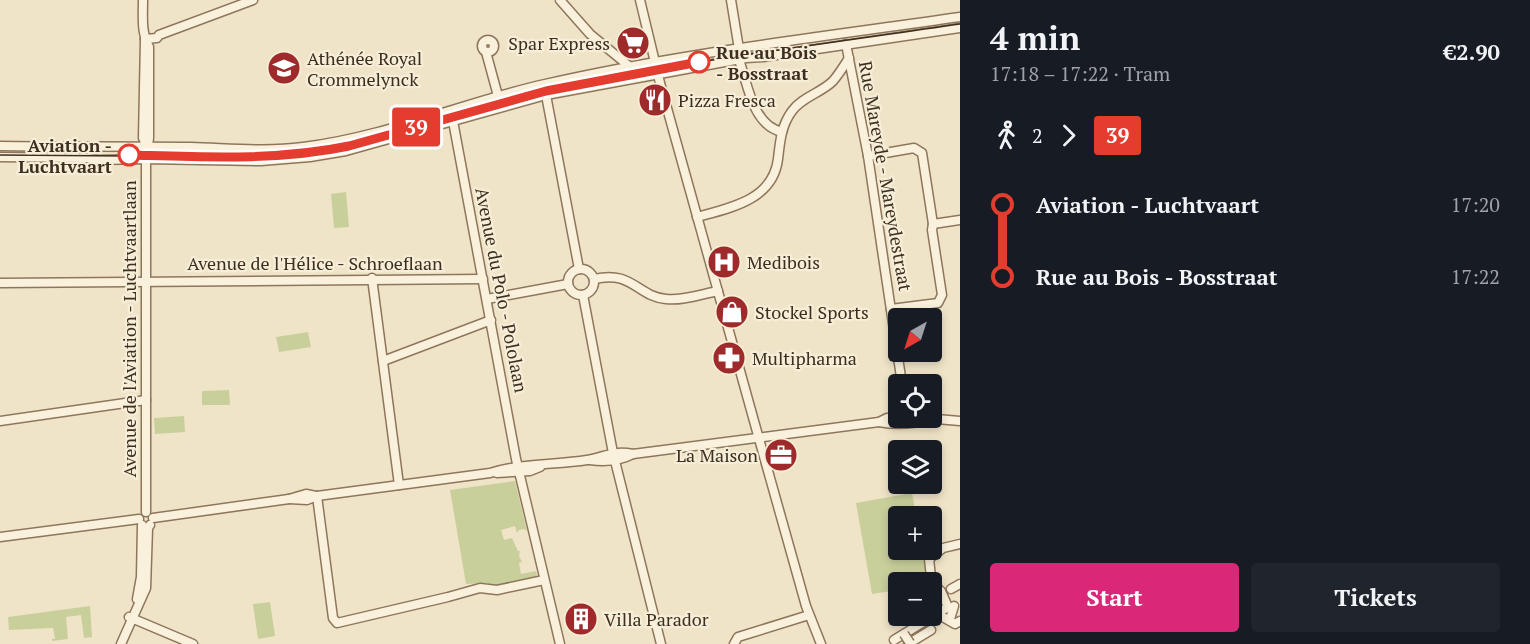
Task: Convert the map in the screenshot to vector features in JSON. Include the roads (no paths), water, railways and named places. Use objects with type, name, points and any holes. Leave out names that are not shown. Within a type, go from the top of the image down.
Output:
[{"type":"street","name":"Avenue de l'Aviation - Luchtvaartlaan","points":[[130,618],[146,588],[148,528],[146,520],[146,159],[149,138],[149,47],[145,39],[143,0]]},
{"type":"street","points":[[145,39],[151,40],[253,0]]},
{"type":"street","points":[[560,0],[590,34],[628,66]]},
{"type":"street","points":[[640,0],[658,74],[759,438],[809,615],[821,644]]},
{"type":"street","points":[[731,0],[739,50]]},
{"type":"street","points":[[0,146],[260,150],[303,147],[358,136],[498,96],[612,69],[960,17]]},
{"type":"street","points":[[0,157],[100,160],[261,160],[310,157],[346,151],[546,95],[614,81],[739,60],[960,28]]},
{"type":"street","name":"Rue Mareyde - Mareydestraat","points":[[846,44],[868,156],[891,308]]},
{"type":"street","points":[[486,52],[498,96]]},
{"type":"street","points":[[698,217],[735,206],[754,198],[765,189],[778,162],[782,132],[787,117],[795,106],[833,81],[849,58]]},
{"type":"street","points":[[739,60],[759,116],[775,130],[782,132]]},
{"type":"street","points":[[612,69],[614,81]]},
{"type":"street","points":[[546,95],[579,269]]},
{"type":"street","name":"Avenue du Polo - Pololaan","points":[[453,121],[519,469],[560,644]]},
{"type":"street","points":[[868,156],[914,148],[922,153],[942,294],[938,303],[899,308]]},
{"type":"street","points":[[933,224],[960,220]]},
{"type":"street","points":[[568,284],[572,272],[579,269],[587,270],[594,279]]},
{"type":"street","points":[[372,278],[399,485]]},
{"type":"street","name":"Avenue de l'Hélice - Schroeflaan","points":[[0,283],[372,278],[483,279]]},
{"type":"street","points":[[594,279],[623,278],[653,296],[665,299],[718,291]]},
{"type":"street","points":[[568,284],[574,293],[583,295],[591,291],[594,279]]},
{"type":"street","points":[[487,298],[568,284]]},
{"type":"street","points":[[583,295],[613,457],[661,644]]},
{"type":"street","points":[[383,362],[491,320]]},
{"type":"street","points":[[0,421],[146,400]]},
{"type":"street","points":[[0,537],[146,520],[290,499],[307,500],[317,496],[519,469],[530,471],[544,466],[590,460],[602,462],[624,452],[633,454],[759,438],[879,422],[888,418]]},
{"type":"street","points":[[942,419],[960,421]]},
{"type":"street","points":[[879,422],[888,424]]},
{"type":"street","points":[[317,496],[333,618],[337,622],[480,588],[497,590],[544,579]]},
{"type":"street","points":[[951,613],[938,596],[941,592],[932,577],[929,559],[943,549],[960,544]]},
{"type":"street","points":[[951,589],[960,584]]},
{"type":"street","points":[[894,641],[904,634],[951,613]]},
{"type":"street","points":[[894,641],[951,613]]},
{"type":"street","points":[[734,644],[738,637],[809,615]]},
{"type":"street","points":[[116,644],[130,618]]},
{"type":"street","points":[[121,644],[130,618]]},
{"type":"street","points":[[130,618],[193,644]]},
{"type":"street","points":[[904,634],[909,643],[931,630]]},
{"type":"tram line","points":[[0,155],[263,157],[300,154],[372,140],[549,90],[651,70],[960,24]]},
{"type":"tram line","name":"39","points":[[129,155],[263,157],[324,151],[546,91],[699,62]]},
{"type":"place","name":"Spar Express","points":[[633,43]]},
{"type":"place","name":"Rue au Bois - Bosstraat","points":[[699,62]]},
{"type":"place","name":"Athénée Royal Crommelynck","points":[[284,68]]},
{"type":"place","name":"Pizza Fresca","points":[[655,100]]},
{"type":"place","name":"Aviation - Luchtvaart","points":[[129,155]]},
{"type":"place","name":"Medibois","points":[[724,262]]},
{"type":"place","name":"Stockel Sports","points":[[732,312]]},
{"type":"place","name":"Multipharma","points":[[729,358]]},
{"type":"place","name":"La Maison","points":[[781,455]]},
{"type":"place","name":"Villa Parador","points":[[581,619]]}]
